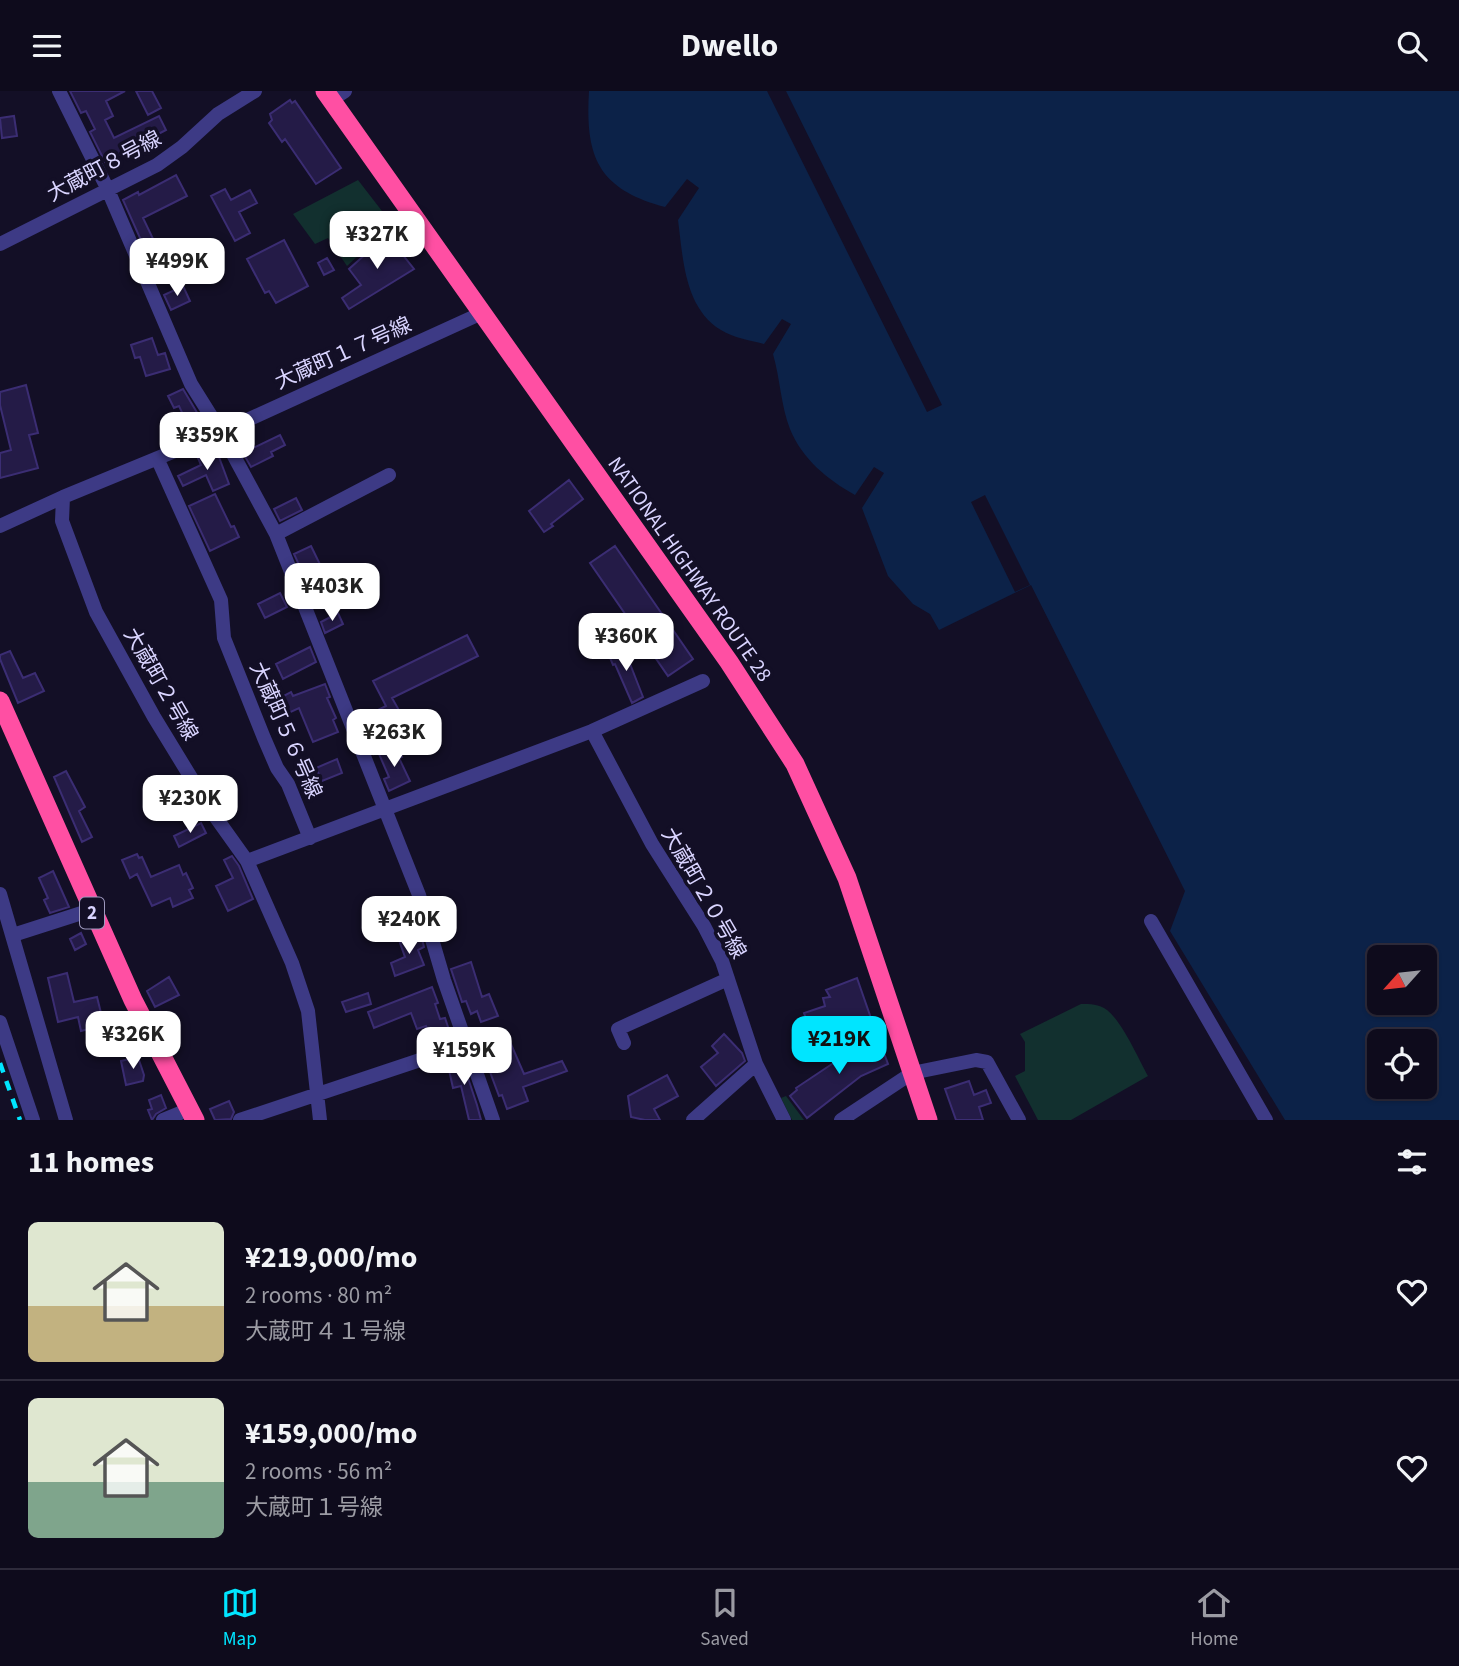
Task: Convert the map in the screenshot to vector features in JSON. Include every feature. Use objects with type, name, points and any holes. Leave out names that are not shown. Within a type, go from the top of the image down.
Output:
[{"type":"highway","name":"NATIONAL HIGHWAY ROUTE 28","points":[[334,94],[482,313],[722,652],[795,764],[847,878],[928,1120]]},
{"type":"highway","name":"2","points":[[0,701],[133,1000],[193,1114]]},
{"type":"street","points":[[59,91],[108,190],[191,384],[221,432],[276,534],[419,895],[444,980],[493,1120]]},
{"type":"street","name":"大蔵町８号線","points":[[0,244],[158,165],[218,114],[255,91]]},
{"type":"street","name":"大蔵町１７号線","points":[[0,526],[63,497],[158,460],[482,313]]},
{"type":"street","name":"大蔵町５６号線","points":[[158,460],[221,600],[224,638],[264,738],[277,768],[288,784],[310,838]]},
{"type":"street","points":[[276,534],[389,475]]},
{"type":"street","name":"大蔵町２号線","points":[[63,497],[62,521],[96,611],[154,717],[212,812],[247,862],[292,963],[308,1011],[320,1120]]},
{"type":"street","points":[[247,862],[592,731],[703,681]]},
{"type":"street","name":"大蔵町２０号線","points":[[592,731],[652,844],[704,926],[722,961],[756,1064],[785,1120]]},
{"type":"street","points":[[0,894],[66,1120]]},
{"type":"street","points":[[13,935],[91,910]]},
{"type":"street","points":[[1151,921],[1266,1120]]},
{"type":"street","points":[[624,1043],[618,1028],[728,979]]},
{"type":"street","points":[[0,1022],[33,1120]]},
{"type":"street","points":[[240,1120],[468,1044]]},
{"type":"street","points":[[841,1120],[912,1073],[976,1060],[987,1062],[1019,1120]]},
{"type":"street","points":[[693,1120],[756,1064]]},
{"type":"street","points":[[163,1120],[193,1114]]},
{"type":"green space","points":[[358,180],[392,224],[347,266],[328,238],[315,244],[293,214]]},
{"type":"green space","points":[[1081,1004],[1101,1007],[1113,1016],[1148,1076],[1071,1120],[1038,1120],[1015,1076],[1025,1071],[1025,1042],[1020,1034]]},
{"type":"green space","points":[[786,1096],[804,1120],[792,1120],[781,1098]]},
{"type":"water","points":[[589,91],[1459,91],[1459,1120],[1285,1120],[1170,931],[1185,891],[1031,585],[939,630],[930,614],[913,604],[888,576],[862,508],[884,473],[874,467],[855,495],[817,468],[801,450],[790,429],[773,354],[791,324],[782,319],[764,344],[721,330],[699,309],[692,295],[684,265],[678,220],[699,188],[687,179],[665,207],[642,200],[610,180],[600,167],[590,134]]},
{"type":"pier","points":[[767,91],[786,91],[942,405],[927,412]]},
{"type":"pier","points":[[985,495],[1030,585],[1015,592],[971,502]]},
{"type":"building","points":[[70,91],[125,91],[106,101],[113,116],[105,120],[114,138],[159,116],[166,130],[105,162],[90,132],[95,129],[86,111],[81,113]]},
{"type":"building","points":[[136,91],[152,91],[161,108],[148,115]]},
{"type":"building","points":[[290,100],[292,103],[295,101],[341,168],[316,184],[285,139],[282,142],[269,123],[272,120],[270,114]]},
{"type":"building","points":[[14,116],[17,136],[2,138],[0,118]]},
{"type":"building","points":[[176,175],[187,196],[143,218],[168,270],[157,276],[123,200],[138,192],[139,195]]},
{"type":"building","points":[[225,189],[231,200],[250,190],[257,203],[239,212],[250,233],[235,241],[211,196]]},
{"type":"building","points":[[387,235],[414,269],[349,309],[342,298],[361,285],[349,269]]},
{"type":"building","points":[[284,240],[308,286],[276,303],[269,291],[265,293],[247,259]]},
{"type":"building","points":[[327,258],[334,270],[324,275],[318,263]]},
{"type":"building","points":[[183,286],[190,301],[171,310],[164,295]]},
{"type":"building","points":[[152,338],[158,355],[165,353],[170,369],[146,376],[140,357],[135,358],[131,345]]},
{"type":"building","points":[[26,385],[38,433],[29,435],[38,468],[0,478],[0,453],[11,450],[0,405],[0,392]]},
{"type":"building","points":[[183,389],[199,416],[187,423],[179,406],[174,408],[168,396]]},
{"type":"building","points":[[280,435],[285,445],[271,452],[273,456],[251,467],[243,453]]},
{"type":"building","points":[[216,449],[229,484],[213,491],[206,475],[183,486],[178,476],[201,465],[198,458]]},
{"type":"building","points":[[569,480],[583,499],[544,532],[529,511]]},
{"type":"building","points":[[215,494],[231,527],[234,526],[239,537],[210,551],[189,506]]},
{"type":"building","points":[[296,498],[302,510],[280,521],[274,509]]},
{"type":"building","points":[[311,546],[330,585],[312,593],[294,554]]},
{"type":"building","points":[[615,546],[693,659],[668,676],[590,563]]},
{"type":"building","points":[[280,593],[287,607],[265,618],[258,604]]},
{"type":"building","points":[[338,613],[343,624],[325,633],[321,622]]},
{"type":"building","points":[[467,635],[478,656],[392,698],[400,712],[375,725],[386,748],[374,754],[360,719],[386,706],[373,681]]},
{"type":"building","points":[[623,646],[643,697],[632,703],[608,653]]},
{"type":"building","points":[[310,647],[316,662],[283,679],[276,664]]},
{"type":"building","points":[[10,651],[23,678],[35,673],[44,691],[18,703],[0,659],[0,655]]},
{"type":"building","points":[[325,684],[338,732],[313,742],[299,708],[282,716],[274,701],[291,692],[293,696]]},
{"type":"building","points":[[398,746],[402,757],[399,758],[410,781],[389,791],[384,779],[389,777],[379,754]]},
{"type":"building","points":[[337,759],[342,773],[322,781],[316,768]]},
{"type":"building","points":[[66,771],[85,807],[79,811],[92,837],[82,842],[54,777]]},
{"type":"building","points":[[201,823],[206,833],[179,847],[174,836]]},
{"type":"building","points":[[137,854],[139,858],[142,857],[151,877],[179,865],[193,888],[189,890],[193,898],[173,907],[170,898],[152,906],[137,874],[130,878],[122,860]]},
{"type":"building","points":[[232,856],[253,899],[228,911],[216,886],[233,878],[224,860]]},
{"type":"building","points":[[53,871],[69,907],[50,913],[44,900],[48,898],[39,878]]},
{"type":"building","points":[[81,933],[86,944],[75,950],[70,939]]},
{"type":"building","points":[[421,935],[424,947],[418,950],[424,965],[395,976],[391,963],[405,957],[400,943]]},
{"type":"building","points":[[471,962],[482,997],[489,994],[498,1016],[481,1022],[477,1011],[471,1014],[466,1001],[462,1002],[451,969]]},
{"type":"building","points":[[67,973],[74,1002],[97,997],[104,1025],[81,1031],[78,1017],[58,1022],[48,978]]},
{"type":"building","points":[[169,977],[179,995],[155,1007],[147,991]]},
{"type":"building","points":[[857,978],[873,1024],[817,1049],[804,1013],[825,1006],[823,998],[830,997],[826,990]]},
{"type":"building","points":[[432,987],[440,1019],[445,1018],[452,1039],[432,1046],[426,1026],[417,1029],[411,1013],[374,1028],[368,1012]]},
{"type":"building","points":[[368,993],[371,1004],[346,1012],[342,1002]]},
{"type":"building","points":[[168,1013],[175,1026],[166,1031],[159,1017]]},
{"type":"building","points":[[724,1034],[742,1053],[745,1061],[716,1086],[701,1067],[718,1053],[712,1046]]},
{"type":"building","points":[[877,1034],[888,1064],[861,1076],[807,1118],[790,1096],[796,1088]]},
{"type":"building","points":[[507,1035],[524,1074],[562,1061],[567,1071],[523,1087],[528,1101],[507,1109],[502,1095],[499,1096],[480,1045]]},
{"type":"building","points":[[138,1057],[144,1075],[143,1081],[126,1085],[121,1061]]},
{"type":"building","points":[[461,1057],[481,1120],[469,1120],[461,1086],[453,1088],[447,1061]]},
{"type":"building","points":[[667,1075],[678,1096],[654,1109],[660,1120],[631,1117],[628,1096]]},
{"type":"building","points":[[969,1081],[974,1095],[986,1090],[991,1103],[979,1107],[983,1120],[956,1120],[945,1089]]},
{"type":"building","points":[[161,1095],[166,1108],[152,1120],[148,1110],[152,1109],[149,1100]]},
{"type":"building","points":[[229,1101],[234,1112],[231,1119],[215,1120],[210,1109]]},
{"type":"railway","points":[[0,1063],[20,1120]]}]
